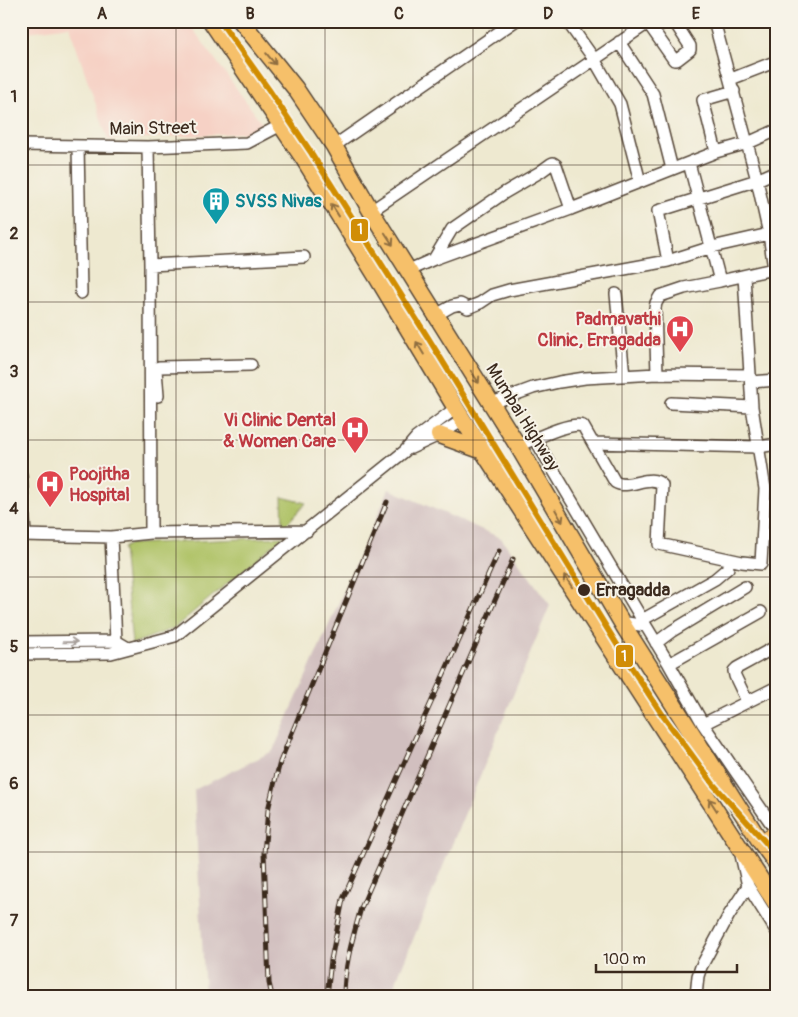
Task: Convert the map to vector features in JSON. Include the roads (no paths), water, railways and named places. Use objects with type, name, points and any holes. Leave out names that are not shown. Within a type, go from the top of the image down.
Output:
[{"type":"highway","points":[[211,21],[281,125],[370,264],[459,414],[739,846],[754,882],[777,905]]},
{"type":"highway","name":"Mumbai Highway","points":[[241,21],[295,88],[334,146],[371,211],[518,446],[621,622],[700,745],[768,844],[777,864]]},
{"type":"highway","points":[[439,435],[483,451]]},
{"type":"highway","points":[[642,697],[661,685]]},
{"type":"highway","points":[[682,757],[700,745]]},
{"type":"main road","points":[[768,844],[777,832]]},
{"type":"street","points":[[567,21],[594,59],[620,104],[640,182]]},
{"type":"street","points":[[371,211],[619,42],[650,25],[665,21]]},
{"type":"street","points":[[650,25],[674,60],[677,60],[690,50],[690,46],[674,21]]},
{"type":"street","points":[[714,21],[773,232],[773,269],[777,290]]},
{"type":"street","points":[[334,146],[509,23]]},
{"type":"street","points":[[619,42],[653,94],[672,169]]},
{"type":"street","points":[[716,152],[703,100],[777,61]]},
{"type":"street","name":"Main Street","points":[[21,145],[148,147],[247,143],[281,125]]},
{"type":"street","points":[[409,270],[716,152],[748,143],[777,130]]},
{"type":"street","points":[[78,146],[81,292]]},
{"type":"street","points":[[148,147],[154,388],[151,533]]},
{"type":"street","points":[[689,163],[720,281]]},
{"type":"street","points":[[434,259],[452,229],[551,164],[556,165],[571,209]]},
{"type":"street","points":[[668,260],[658,211],[757,180],[777,171]]},
{"type":"street","points":[[436,315],[452,306],[460,304],[468,308],[492,295],[509,290],[668,260],[773,232]]},
{"type":"street","points":[[150,264],[304,257]]},
{"type":"street","points":[[656,374],[655,308],[660,296],[684,288],[773,269]]},
{"type":"street","points":[[518,446],[566,426],[578,424],[583,426],[615,482],[622,485],[652,481],[659,482],[662,485],[659,544],[742,562],[761,564],[765,489],[752,407],[744,276]]},
{"type":"street","points":[[616,294],[624,376]]},
{"type":"street","points":[[154,388],[156,370],[159,368],[251,365]]},
{"type":"street","points":[[492,403],[533,388],[585,378],[656,374],[777,380]]},
{"type":"street","points":[[672,402],[752,407]]},
{"type":"street","points":[[405,451],[439,435],[459,414]]},
{"type":"street","points":[[21,654],[111,653],[175,636],[405,451],[416,438],[459,414]]},
{"type":"street","points":[[535,439],[704,724],[777,832]]},
{"type":"street","points":[[594,443],[758,448],[777,444]]},
{"type":"street","points":[[21,475],[23,535],[111,537],[151,533],[307,530]]},
{"type":"street","points":[[765,489],[777,489]]},
{"type":"street","points":[[111,537],[116,641]]},
{"type":"street","points":[[621,622],[644,623],[728,568]]},
{"type":"street","points":[[656,643],[672,631],[745,587]]},
{"type":"street","points":[[670,664],[761,612]]},
{"type":"street","points":[[21,642],[116,641],[128,648]]},
{"type":"street","points":[[747,701],[734,671],[777,646]]},
{"type":"street","points":[[704,724],[777,687]]},
{"type":"street","points":[[696,996],[701,966],[729,914],[754,882],[777,932]]},
{"type":"railway","points":[[272,996],[269,983],[264,853],[268,810],[280,762],[387,502]]},
{"type":"railway","points":[[327,996],[331,960],[343,899],[499,551]]},
{"type":"railway","points":[[344,996],[347,963],[361,908],[513,559]]},
{"type":"place","name":"SVSS Nivas","points":[[216,225]]},
{"type":"place","name":"Padmavathi Clinic, Erragadda","points":[[680,353]]},
{"type":"place","name":"Vi Clinic Dental & Women Care","points":[[355,454]]},
{"type":"place","name":"Poojitha Hospital","points":[[50,508]]},
{"type":"place","name":"Erragadda","points":[[584,590]]}]
